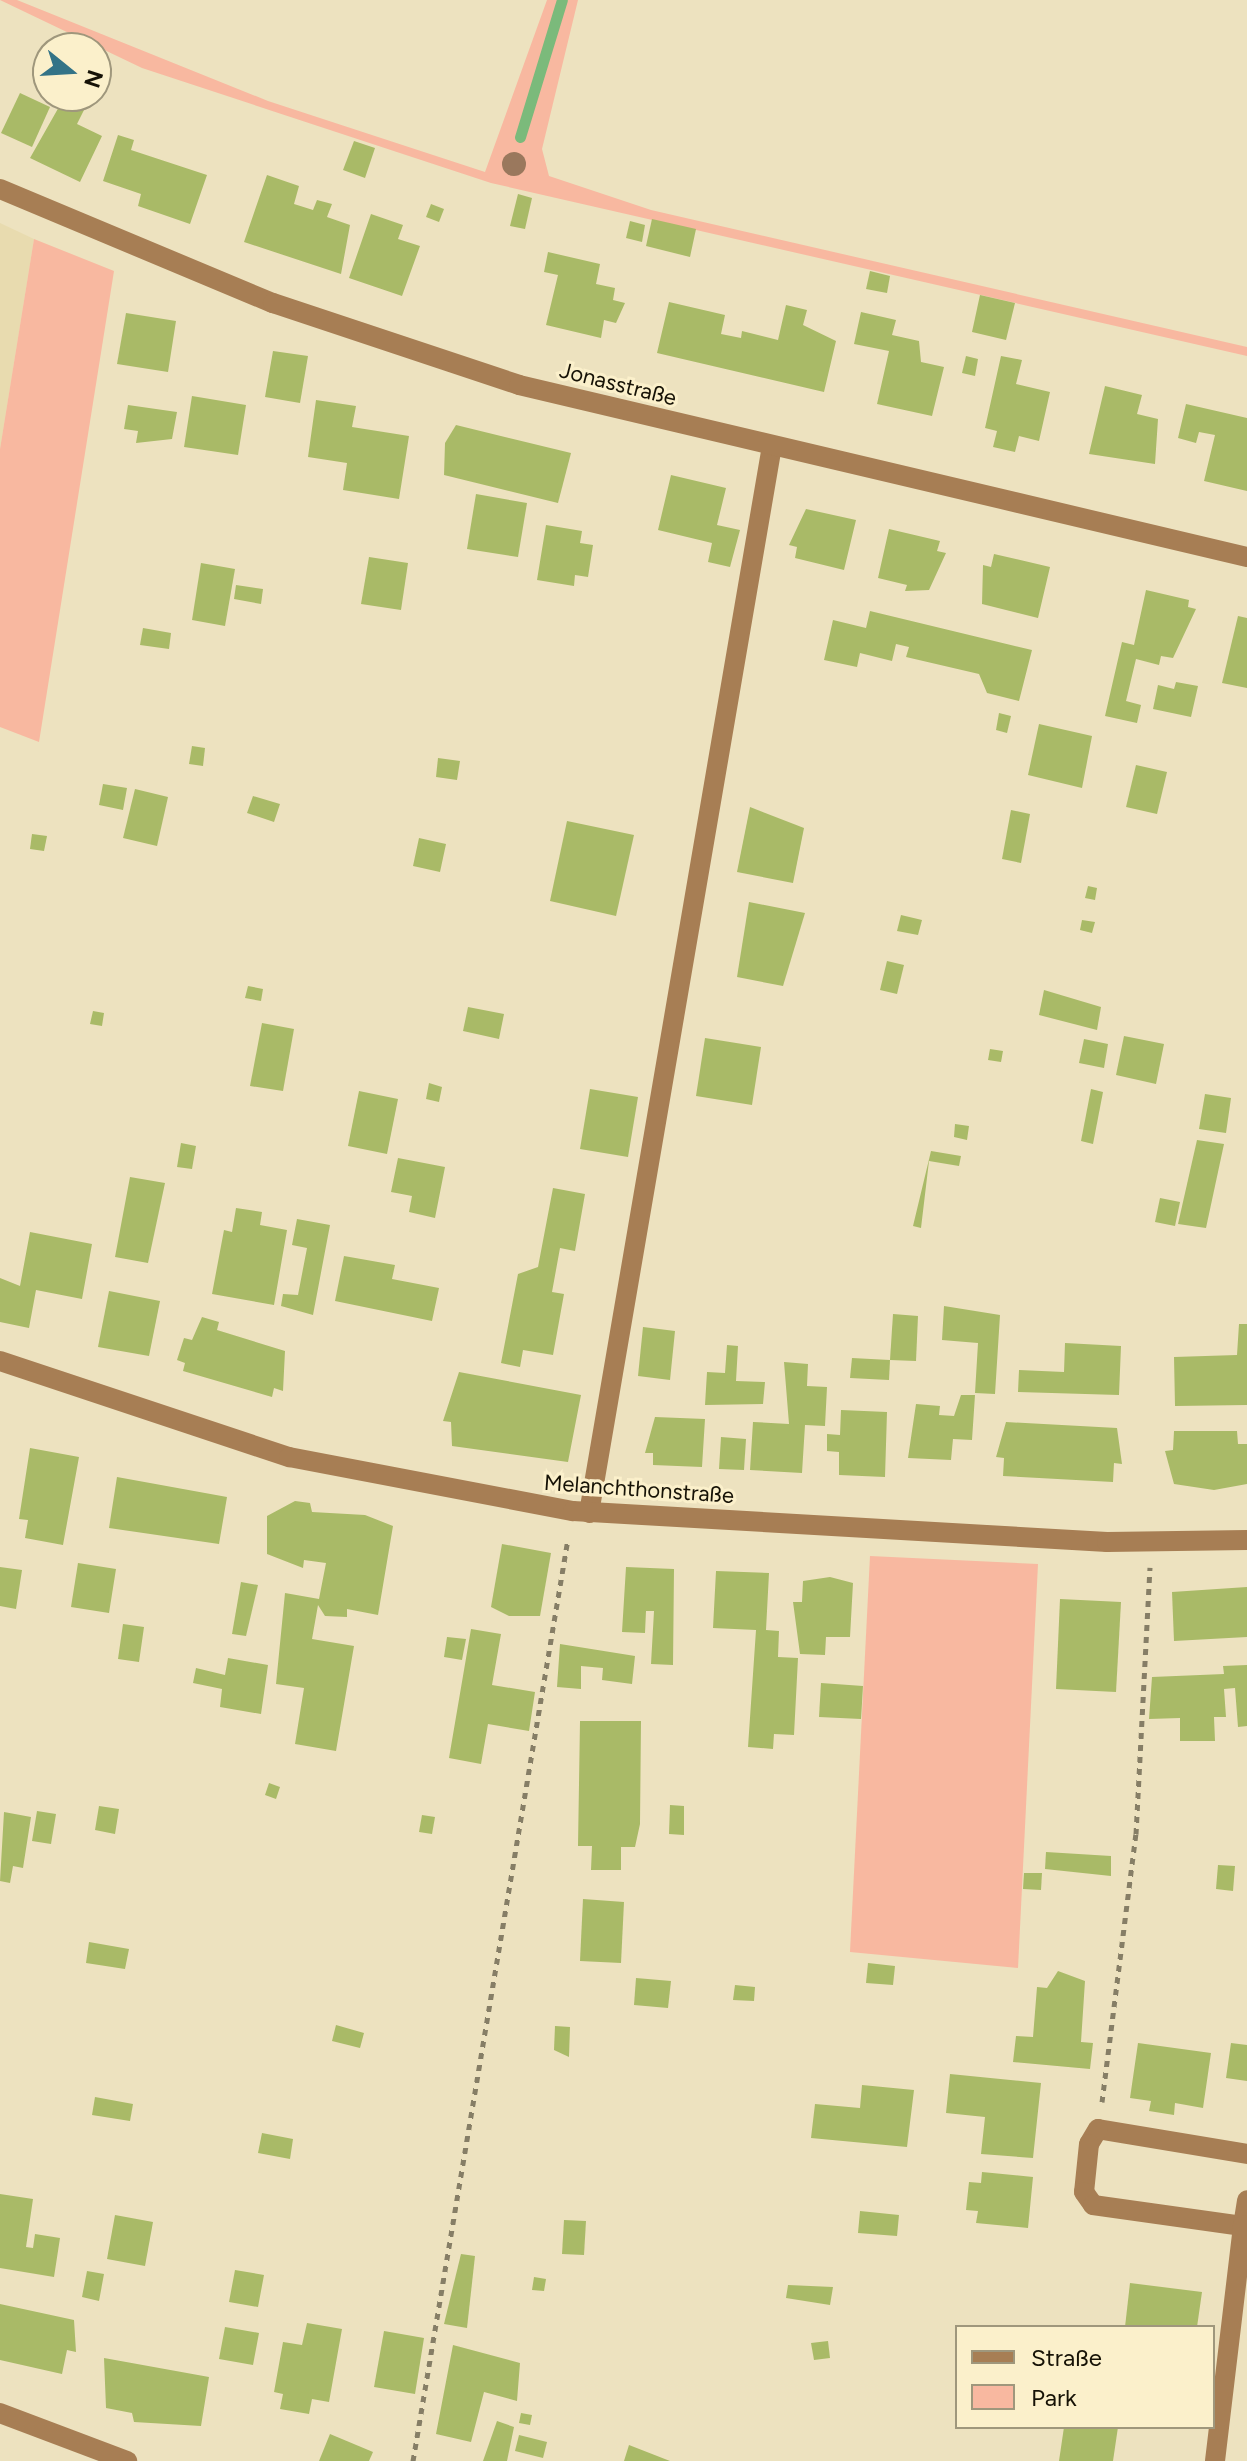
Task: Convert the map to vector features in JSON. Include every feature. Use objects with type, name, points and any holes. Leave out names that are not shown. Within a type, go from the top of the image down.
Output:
[{"type":"street","name":"Jonasstraße","points":[[0,189],[108,239],[419,354],[772,446],[1247,557]]},
{"type":"street","points":[[581,1512],[772,446]]},
{"type":"street","name":"Melanchthonstraße","points":[[0,1361],[289,1457],[581,1512],[1151,1542],[1247,1540]]},
{"type":"street","points":[[1243,2226],[1093,2205],[1084,2192],[1089,2144],[1098,2129],[1247,2154]]},
{"type":"street","points":[[1215,2461],[1247,2200]]},
{"type":"street","points":[[0,2413],[127,2461]]},
{"type":"path","points":[[413,2461],[581,1512]]},
{"type":"path","points":[[1098,2129],[1136,1834],[1151,1542]]},
{"type":"shaded area","points":[[0,223],[34,239],[0,449]]},
{"type":"green space","points":[[0,0],[17,0],[97,32],[67,32]]},
{"type":"green space","points":[[547,0],[578,0],[542,149],[549,176],[651,210],[1247,347],[1247,356],[491,183],[142,68],[112,54],[112,38],[268,101],[485,172]]},
{"type":"green space","points":[[34,239],[114,271],[39,742],[0,727],[0,449]]},
{"type":"green space","points":[[870,1556],[1038,1564],[1018,1968],[850,1952]]},
{"type":"building","points":[[20,93],[32,99],[32,112],[48,112],[32,147],[1,133]]},
{"type":"building","points":[[56,112],[83,112],[77,124],[102,136],[80,182],[30,158]]},
{"type":"building","points":[[118,135],[134,140],[131,150],[207,175],[190,224],[138,206],[141,194],[103,181]]},
{"type":"building","points":[[354,141],[375,148],[365,178],[343,170]]},
{"type":"building","points":[[267,175],[299,186],[294,204],[313,210],[317,200],[332,204],[327,217],[350,225],[341,274],[244,242]]},
{"type":"building","points":[[518,194],[532,198],[525,229],[510,226]]},
{"type":"building","points":[[431,204],[444,209],[439,222],[426,217]]},
{"type":"building","points":[[371,214],[403,225],[398,239],[420,246],[402,296],[349,278]]},
{"type":"building","points":[[652,219],[696,229],[690,257],[646,246]]},
{"type":"building","points":[[630,221],[645,225],[642,242],[626,238]]},
{"type":"building","points":[[548,252],[600,264],[596,284],[615,288],[613,300],[625,303],[616,323],[604,320],[601,338],[546,325],[558,275],[544,272]]},
{"type":"building","points":[[870,271],[890,276],[887,293],[866,289]]},
{"type":"building","points":[[980,295],[1015,303],[1006,340],[972,332]]},
{"type":"building","points":[[669,302],[725,315],[721,334],[741,338],[742,331],[778,340],[786,305],[807,310],[803,325],[836,341],[824,392],[657,353]]},
{"type":"building","points":[[861,312],[896,320],[892,335],[919,341],[921,362],[944,367],[932,416],[877,404],[889,351],[854,344]]},
{"type":"building","points":[[126,313],[176,321],[168,372],[117,364]]},
{"type":"building","points":[[273,351],[308,356],[300,403],[265,397]]},
{"type":"building","points":[[966,356],[978,359],[975,376],[962,373]]},
{"type":"building","points":[[1001,356],[1022,360],[1016,384],[1050,392],[1039,441],[1019,436],[1015,452],[993,447],[997,431],[985,428]]},
{"type":"building","points":[[1105,386],[1142,395],[1137,414],[1158,419],[1155,464],[1089,454]]},
{"type":"building","points":[[192,396],[246,405],[238,455],[184,447]]},
{"type":"building","points":[[316,400],[356,406],[352,427],[409,436],[399,499],[343,490],[347,463],[308,457]]},
{"type":"building","points":[[1186,404],[1247,418],[1247,491],[1204,481],[1215,435],[1199,432],[1196,443],[1178,438]]},
{"type":"building","points":[[128,405],[177,412],[172,439],[136,443],[138,431],[124,429]]},
{"type":"building","points":[[456,425],[571,453],[558,503],[444,475],[445,443]]},
{"type":"building","points":[[671,475],[726,488],[717,525],[740,530],[730,567],[708,562],[712,543],[658,530]]},
{"type":"building","points":[[476,494],[527,503],[518,557],[467,549]]},
{"type":"building","points":[[806,509],[856,520],[844,570],[795,558],[797,547],[789,545]]},
{"type":"building","points":[[546,525],[582,531],[580,543],[593,545],[588,577],[575,575],[574,586],[537,580]]},
{"type":"building","points":[[889,529],[940,541],[937,551],[946,553],[929,590],[905,591],[907,585],[878,578]]},
{"type":"building","points":[[994,554],[1050,567],[1038,618],[982,604],[983,565],[991,567]]},
{"type":"building","points":[[369,557],[408,563],[401,610],[361,604]]},
{"type":"building","points":[[201,563],[235,569],[225,626],[192,620]]},
{"type":"building","points":[[236,585],[263,589],[261,604],[234,599]]},
{"type":"building","points":[[1146,590],[1189,600],[1188,607],[1196,609],[1173,658],[1161,656],[1159,665],[1136,659],[1126,701],[1141,705],[1137,723],[1105,716],[1122,642],[1134,645]]},
{"type":"building","points":[[870,611],[1032,650],[1019,701],[987,693],[979,674],[906,657],[909,647],[896,644],[892,661],[860,653],[857,667],[824,660],[833,620],[866,628]]},
{"type":"building","points":[[1238,616],[1247,618],[1247,688],[1222,683]]},
{"type":"building","points":[[143,628],[171,633],[169,649],[140,645]]},
{"type":"building","points":[[1176,682],[1198,686],[1191,717],[1153,709],[1158,685],[1174,689]]},
{"type":"building","points":[[999,713],[1011,716],[1007,733],[996,730]]},
{"type":"building","points":[[1039,724],[1092,736],[1082,788],[1028,775]]},
{"type":"building","points":[[192,746],[205,748],[203,766],[189,764]]},
{"type":"building","points":[[438,758],[460,761],[457,780],[436,777]]},
{"type":"building","points":[[1136,765],[1167,772],[1157,814],[1126,807]]},
{"type":"building","points":[[103,784],[127,788],[123,810],[99,805]]},
{"type":"building","points":[[135,789],[168,797],[157,846],[123,838]]},
{"type":"building","points":[[253,796],[280,804],[274,822],[247,813]]},
{"type":"building","points":[[750,807],[804,828],[793,883],[737,872]]},
{"type":"building","points":[[1011,810],[1030,814],[1021,863],[1002,859]]},
{"type":"building","points":[[567,821],[634,835],[616,916],[550,901]]},
{"type":"building","points":[[32,834],[47,836],[44,851],[30,849]]},
{"type":"building","points":[[419,838],[446,844],[440,872],[413,866]]},
{"type":"building","points":[[1088,886],[1097,888],[1095,900],[1085,898]]},
{"type":"building","points":[[749,902],[805,913],[783,986],[737,977]]},
{"type":"building","points":[[901,915],[922,920],[918,935],[897,931]]},
{"type":"building","points":[[1082,920],[1095,922],[1092,933],[1080,930]]},
{"type":"building","points":[[887,961],[904,965],[897,994],[880,990]]},
{"type":"building","points":[[248,986],[263,989],[261,1001],[245,998]]},
{"type":"building","points":[[1044,990],[1101,1007],[1097,1030],[1039,1015]]},
{"type":"building","points":[[468,1007],[504,1014],[499,1039],[463,1031]]},
{"type":"building","points":[[93,1011],[104,1013],[102,1026],[90,1024]]},
{"type":"building","points":[[262,1023],[294,1029],[283,1091],[250,1086]]},
{"type":"building","points":[[1124,1036],[1164,1044],[1156,1084],[1116,1075]]},
{"type":"building","points":[[705,1038],[761,1047],[752,1105],[696,1096]]},
{"type":"building","points":[[1084,1039],[1108,1044],[1104,1068],[1079,1063]]},
{"type":"building","points":[[990,1049],[1003,1051],[1001,1062],[988,1060]]},
{"type":"building","points":[[429,1083],[442,1087],[439,1102],[426,1099]]},
{"type":"building","points":[[590,1089],[638,1097],[628,1157],[580,1149]]},
{"type":"building","points":[[1091,1089],[1103,1092],[1093,1144],[1081,1141]]},
{"type":"building","points":[[359,1091],[398,1099],[387,1154],[348,1146]]},
{"type":"building","points":[[1205,1094],[1231,1098],[1226,1133],[1199,1129]]},
{"type":"building","points":[[955,1124],[969,1126],[967,1140],[954,1137]]},
{"type":"building","points":[[1197,1140],[1224,1144],[1206,1228],[1178,1224]]},
{"type":"building","points":[[181,1143],[196,1146],[192,1169],[177,1167]]},
{"type":"building","points":[[931,1151],[961,1156],[959,1166],[929,1161],[921,1228],[913,1226]]},
{"type":"building","points":[[398,1158],[445,1167],[435,1218],[409,1212],[412,1196],[391,1192]]},
{"type":"building","points":[[130,1177],[165,1183],[148,1263],[115,1257]]},
{"type":"building","points":[[553,1188],[585,1194],[575,1251],[560,1248],[552,1292],[564,1294],[553,1355],[523,1350],[520,1367],[501,1363],[518,1274],[538,1267]]},
{"type":"building","points":[[1160,1198],[1180,1202],[1175,1226],[1155,1222]]},
{"type":"building","points":[[236,1208],[262,1212],[260,1225],[287,1230],[274,1305],[212,1294],[224,1230],[232,1232]]},
{"type":"building","points":[[297,1219],[330,1225],[313,1315],[281,1306],[283,1294],[298,1295],[307,1248],[292,1245]]},
{"type":"building","points":[[30,1232],[92,1244],[82,1299],[36,1290],[29,1328],[0,1322],[0,1278],[20,1286]]},
{"type":"building","points":[[344,1256],[395,1265],[392,1279],[439,1288],[432,1321],[335,1301]]},
{"type":"building","points":[[109,1291],[160,1301],[149,1356],[98,1347]]},
{"type":"building","points":[[944,1306],[1000,1315],[995,1394],[975,1393],[978,1343],[942,1340]]},
{"type":"building","points":[[893,1314],[918,1316],[916,1361],[890,1360]]},
{"type":"building","points":[[202,1317],[219,1322],[217,1330],[285,1351],[283,1391],[274,1388],[272,1397],[183,1371],[185,1363],[177,1360],[184,1338],[192,1340]]},
{"type":"building","points":[[1239,1324],[1247,1324],[1247,1405],[1175,1406],[1174,1357],[1237,1355]]},
{"type":"building","points":[[643,1327],[675,1331],[670,1380],[638,1376]]},
{"type":"building","points":[[1065,1343],[1121,1346],[1119,1395],[1018,1392],[1019,1370],[1064,1372]]},
{"type":"building","points":[[727,1345],[738,1346],[736,1381],[765,1382],[763,1404],[705,1405],[707,1372],[725,1373]]},
{"type":"building","points":[[852,1358],[890,1360],[889,1380],[850,1378]]},
{"type":"building","points":[[784,1362],[808,1364],[807,1386],[827,1387],[825,1426],[805,1425],[802,1473],[750,1470],[753,1422],[789,1424]]},
{"type":"building","points":[[459,1372],[581,1395],[568,1462],[452,1446],[451,1422],[443,1421]]},
{"type":"building","points":[[961,1395],[975,1395],[972,1440],[953,1439],[951,1460],[908,1458],[916,1404],[940,1406],[939,1415],[954,1416]]},
{"type":"building","points":[[841,1410],[887,1412],[885,1477],[839,1475],[839,1452],[827,1451],[827,1434],[840,1435]]},
{"type":"building","points":[[655,1417],[705,1419],[702,1467],[653,1465],[653,1453],[645,1453]]},
{"type":"building","points":[[1006,1422],[1117,1428],[1122,1464],[1114,1463],[1113,1482],[1003,1476],[1004,1458],[996,1457]]},
{"type":"building","points":[[1174,1431],[1237,1431],[1238,1444],[1247,1444],[1247,1484],[1214,1490],[1174,1484],[1165,1451],[1173,1450]]},
{"type":"building","points":[[721,1437],[746,1439],[744,1470],[719,1469]]},
{"type":"building","points":[[30,1448],[79,1457],[63,1545],[25,1538],[28,1520],[19,1519]]},
{"type":"building","points":[[117,1477],[227,1497],[219,1544],[109,1528]]},
{"type":"building","points":[[295,1501],[310,1503],[312,1512],[365,1515],[393,1526],[378,1615],[347,1609],[347,1617],[325,1616],[318,1605],[312,1639],[354,1646],[336,1751],[295,1744],[304,1688],[276,1684],[285,1593],[319,1599],[326,1563],[304,1560],[303,1568],[267,1554],[267,1516]]},
{"type":"building","points":[[502,1544],[551,1553],[540,1616],[509,1616],[491,1607]]},
{"type":"building","points":[[78,1563],[116,1569],[109,1613],[71,1607]]},
{"type":"building","points":[[0,1567],[22,1570],[16,1609],[0,1606]]},
{"type":"building","points":[[626,1567],[674,1569],[673,1665],[651,1664],[654,1611],[646,1611],[645,1633],[622,1632]]},
{"type":"building","points":[[716,1571],[769,1573],[766,1630],[779,1631],[778,1657],[798,1658],[794,1735],[774,1734],[773,1749],[748,1747],[756,1630],[713,1628]]},
{"type":"building","points":[[830,1577],[853,1583],[850,1637],[826,1637],[825,1655],[800,1654],[793,1602],[802,1602],[803,1581]]},
{"type":"building","points":[[241,1582],[258,1585],[246,1636],[232,1634]]},
{"type":"building","points":[[1247,1587],[1247,1637],[1174,1641],[1172,1592]]},
{"type":"building","points":[[1060,1599],[1121,1602],[1116,1692],[1056,1689]]},
{"type":"building","points":[[123,1624],[144,1627],[139,1662],[118,1659]]},
{"type":"building","points":[[471,1629],[501,1634],[492,1685],[535,1692],[529,1731],[488,1724],[481,1764],[449,1758]]},
{"type":"building","points":[[447,1637],[466,1639],[462,1660],[444,1657]]},
{"type":"building","points":[[560,1644],[635,1656],[632,1684],[602,1680],[603,1668],[581,1666],[581,1689],[557,1687]]},
{"type":"building","points":[[228,1658],[268,1665],[261,1714],[220,1707],[222,1689],[193,1683],[196,1668],[225,1675]]},
{"type":"building","points":[[1247,1665],[1247,1726],[1238,1727],[1235,1688],[1224,1689],[1226,1717],[1214,1717],[1215,1741],[1180,1741],[1180,1718],[1149,1719],[1152,1677],[1224,1674],[1223,1666]]},
{"type":"building","points":[[821,1683],[863,1686],[861,1719],[819,1717]]},
{"type":"building","points":[[580,1721],[641,1721],[640,1824],[635,1847],[621,1847],[621,1870],[591,1870],[592,1846],[578,1846]]},
{"type":"building","points":[[269,1783],[280,1787],[276,1799],[265,1795]]},
{"type":"building","points":[[670,1805],[684,1806],[684,1835],[669,1834]]},
{"type":"building","points":[[99,1806],[119,1809],[115,1834],[95,1830]]},
{"type":"building","points":[[37,1811],[56,1814],[51,1844],[32,1841]]},
{"type":"building","points":[[4,1812],[31,1817],[23,1868],[13,1866],[10,1883],[0,1881]]},
{"type":"building","points":[[422,1815],[435,1817],[432,1834],[419,1832]]},
{"type":"building","points":[[1046,1852],[1111,1856],[1111,1876],[1045,1869]]},
{"type":"building","points":[[1218,1865],[1235,1866],[1233,1891],[1216,1889]]},
{"type":"building","points":[[1024,1873],[1042,1873],[1041,1890],[1023,1889]]},
{"type":"building","points":[[583,1899],[624,1902],[621,1963],[580,1961]]},
{"type":"building","points":[[89,1942],[129,1949],[125,1969],[86,1963]]},
{"type":"building","points":[[868,1963],[895,1966],[893,1985],[866,1983]]},
{"type":"building","points":[[1058,1971],[1085,1981],[1081,2042],[1093,2043],[1090,2069],[1013,2062],[1016,2036],[1033,2037],[1037,1987],[1047,1988]]},
{"type":"building","points":[[636,1978],[671,1981],[668,2008],[634,2005]]},
{"type":"building","points":[[735,1985],[755,1987],[754,2001],[733,2000]]},
{"type":"building","points":[[336,2025],[364,2033],[360,2048],[332,2041]]},
{"type":"building","points":[[555,2026],[570,2027],[569,2057],[554,2050]]},
{"type":"building","points":[[1138,2043],[1211,2053],[1203,2108],[1175,2103],[1174,2115],[1149,2111],[1151,2101],[1130,2098]]},
{"type":"building","points":[[1231,2043],[1247,2045],[1247,2081],[1226,2078]]},
{"type":"building","points":[[950,2074],[1041,2083],[1033,2158],[981,2154],[985,2117],[946,2113]]},
{"type":"building","points":[[862,2085],[914,2090],[907,2147],[811,2138],[815,2104],[860,2108]]},
{"type":"building","points":[[95,2097],[133,2104],[130,2121],[92,2115]]},
{"type":"building","points":[[262,2133],[293,2139],[290,2159],[258,2153]]},
{"type":"building","points":[[982,2172],[1033,2177],[1028,2228],[976,2223],[978,2211],[966,2210],[969,2182],[981,2183]]},
{"type":"building","points":[[0,2194],[33,2199],[26,2247],[33,2248],[35,2234],[60,2238],[54,2277],[0,2268]]},
{"type":"building","points":[[860,2211],[899,2215],[897,2236],[858,2233]]},
{"type":"building","points":[[115,2215],[153,2222],[145,2266],[107,2259]]},
{"type":"building","points":[[564,2220],[586,2221],[584,2255],[562,2254]]},
{"type":"building","points":[[461,2254],[475,2256],[467,2328],[444,2324]]},
{"type":"building","points":[[235,2270],[264,2275],[258,2307],[229,2302]]},
{"type":"building","points":[[87,2271],[104,2274],[99,2301],[82,2297]]},
{"type":"building","points":[[534,2277],[546,2279],[544,2291],[532,2290]]},
{"type":"building","points":[[1130,2283],[1202,2292],[1197,2325],[1125,2325]]},
{"type":"building","points":[[788,2285],[833,2287],[830,2305],[786,2298]]},
{"type":"building","points":[[0,2304],[74,2320],[76,2352],[67,2350],[62,2374],[0,2360]]},
{"type":"building","points":[[307,2323],[342,2329],[329,2402],[312,2399],[309,2414],[280,2409],[283,2394],[274,2392],[283,2342],[302,2345]]},
{"type":"building","points":[[225,2327],[259,2333],[253,2365],[219,2359]]},
{"type":"building","points":[[384,2331],[424,2338],[415,2394],[374,2387]]},
{"type":"building","points":[[828,2341],[830,2358],[814,2360],[811,2343]]},
{"type":"building","points":[[453,2345],[520,2363],[517,2401],[484,2392],[471,2442],[436,2434]]},
{"type":"building","points":[[104,2358],[209,2377],[201,2426],[134,2422],[132,2413],[106,2408]]},
{"type":"building","points":[[521,2413],[532,2415],[530,2425],[519,2423]]},
{"type":"building","points":[[497,2421],[514,2427],[507,2461],[483,2461]]},
{"type":"building","points":[[1064,2429],[1118,2429],[1113,2461],[1059,2461]]},
{"type":"building","points":[[330,2434],[373,2452],[369,2461],[319,2461]]},
{"type":"building","points":[[519,2435],[547,2442],[543,2458],[515,2451]]},
{"type":"building","points":[[629,2445],[670,2461],[624,2461]]},
{"type":"waterway","points":[[520,137],[562,0]]}]
